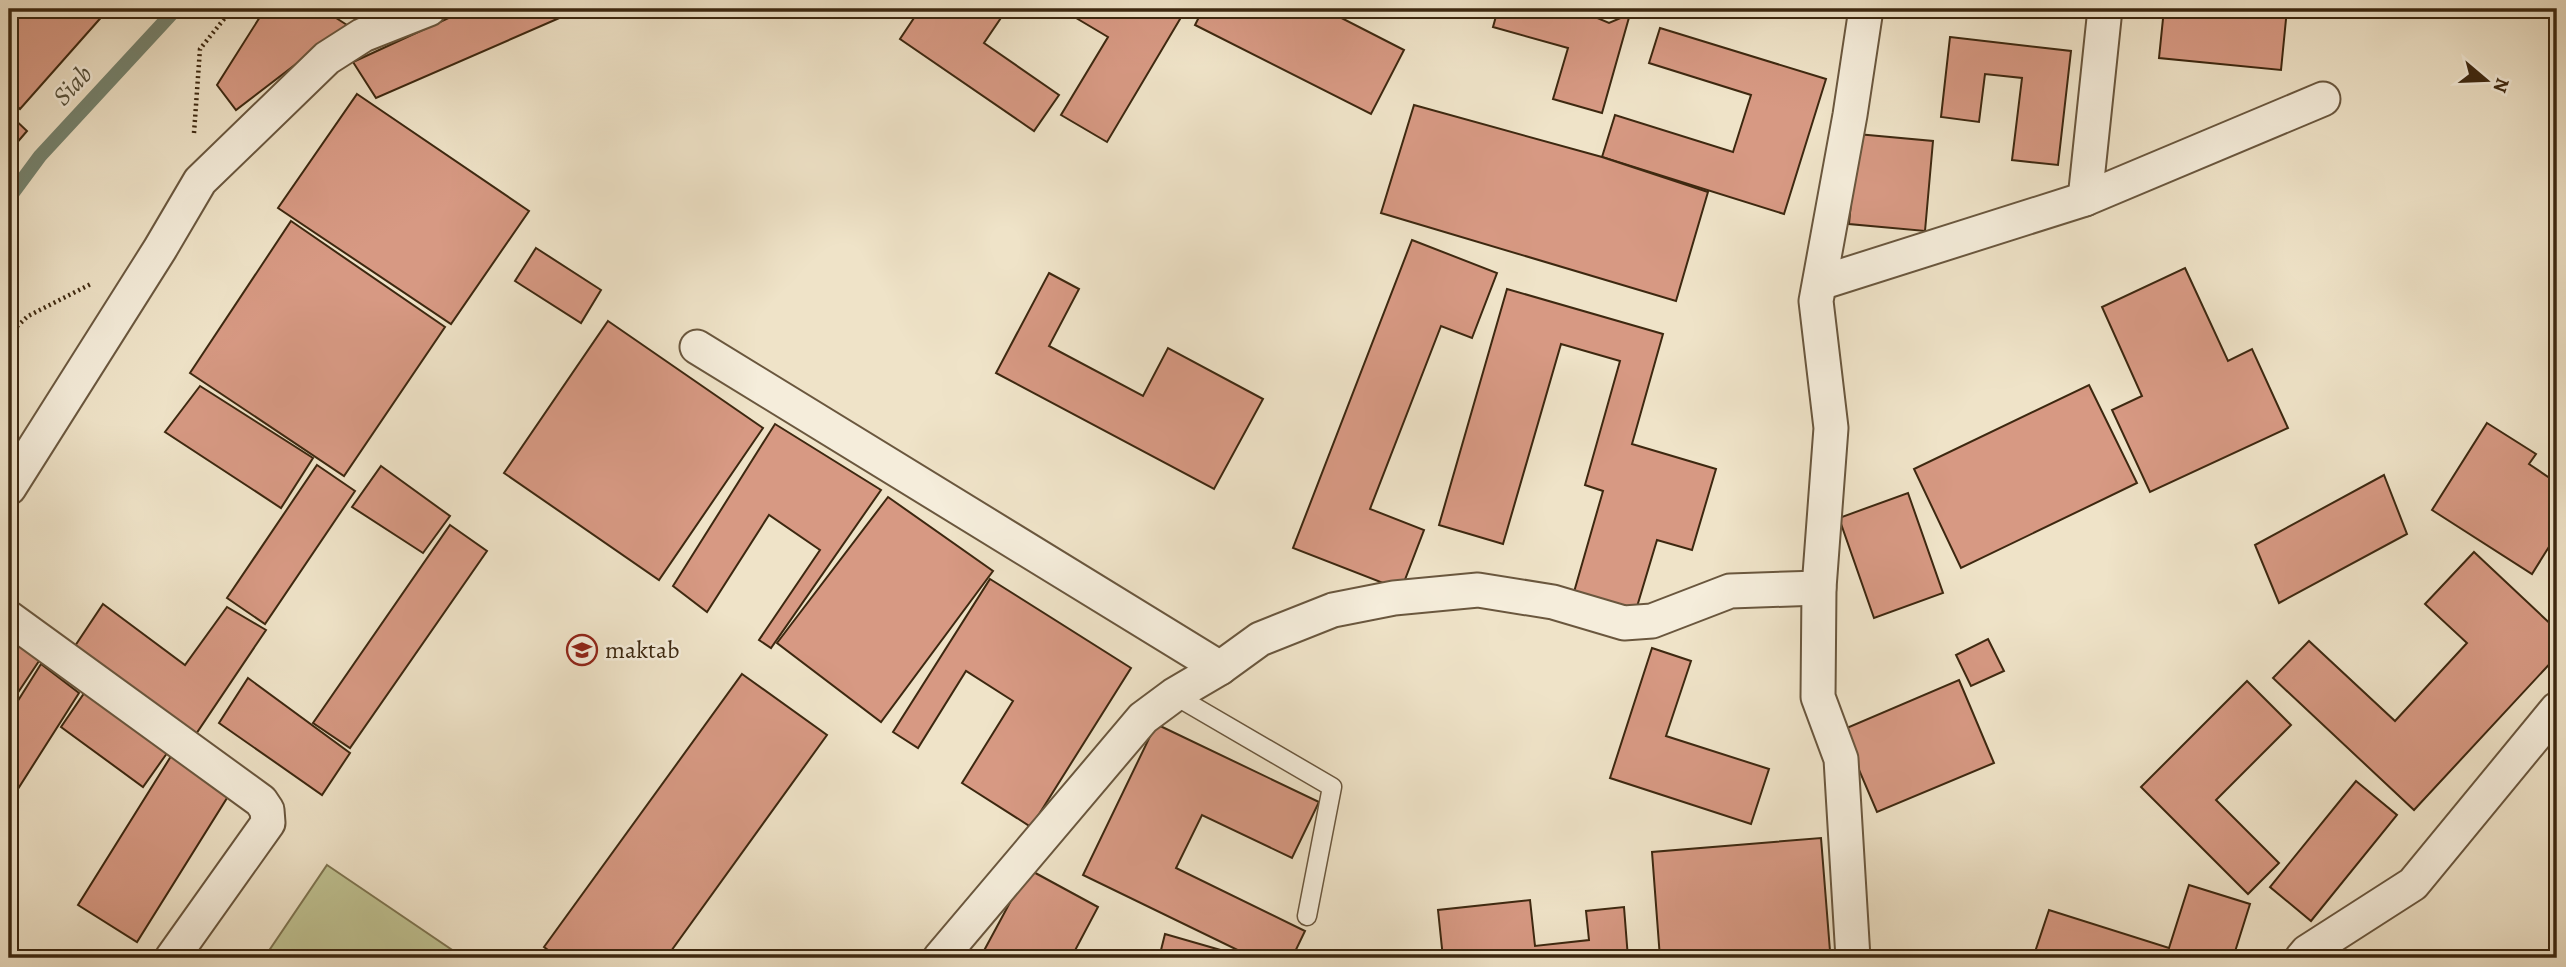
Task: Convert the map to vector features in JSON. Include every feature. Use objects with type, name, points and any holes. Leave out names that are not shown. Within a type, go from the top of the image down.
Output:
[{"type":"street","points":[[9,488],[200,181],[327,58],[363,35],[429,9]]},
{"type":"street","points":[[1853,958],[1841,760],[1818,697],[1819,587],[1831,428],[1816,301],[1850,115],[1866,9]]},
{"type":"street","points":[[2085,199],[2105,9]]},
{"type":"street","points":[[1820,283],[2085,199],[2323,99]]},
{"type":"street","points":[[697,347],[1220,668]]},
{"type":"street","points":[[940,958],[1143,718],[1260,639],[1333,610],[1394,598],[1478,590],[1553,602],[1624,623],[1652,621],[1730,591],[1819,587]]},
{"type":"street","points":[[9,618],[261,801],[267,810],[268,823],[172,958]]},
{"type":"street","points":[[2302,958],[2307,952],[2413,884],[2557,709]]},
{"type":"lane","points":[[1174,695],[1332,788],[1307,916]]},
{"type":"path","points":[[189,201],[200,49],[232,9]]},
{"type":"path","points":[[9,334],[28,316],[100,279]]},
{"type":"green space","points":[[327,865],[464,958],[264,958]]},
{"type":"building","points":[[9,9],[100,9],[105,13],[20,109],[9,99]]},
{"type":"building","points":[[265,9],[322,9],[347,25],[236,110],[217,85]]},
{"type":"building","points":[[468,9],[580,9],[376,98],[353,62]]},
{"type":"building","points":[[920,9],[1007,9],[984,43],[1059,95],[1034,131],[900,39]]},
{"type":"building","points":[[1061,9],[1186,9],[1107,142],[1061,115],[1108,37]]},
{"type":"building","points":[[1203,9],[1324,9],[1404,50],[1371,114],[1195,25]]},
{"type":"building","points":[[1498,9],[1576,9],[1609,23],[1630,14],[1602,113],[1553,99],[1568,48],[1493,27]]},
{"type":"building","points":[[2164,9],[2287,9],[2281,70],[2159,58]]},
{"type":"building","points":[[1660,28],[1826,79],[1784,214],[1602,157],[1615,115],[1733,152],[1751,95],[1649,63]]},
{"type":"building","points":[[1950,37],[2071,51],[2058,165],[2012,160],[2022,78],[1985,74],[1979,122],[1941,117]]},
{"type":"building","points":[[357,94],[529,211],[451,324],[278,208]]},
{"type":"building","points":[[1414,105],[1602,157],[1708,192],[1676,301],[1381,213]]},
{"type":"building","points":[[9,114],[27,131],[9,152]]},
{"type":"building","points":[[1857,134],[1933,141],[1925,231],[1849,224]]},
{"type":"building","points":[[291,221],[445,327],[344,476],[190,373]]},
{"type":"building","points":[[1412,240],[1497,273],[1472,338],[1441,326],[1370,509],[1424,530],[1401,590],[1293,548]]},
{"type":"building","points":[[536,248],[601,290],[581,323],[515,281]]},
{"type":"building","points":[[2185,268],[2228,361],[2252,349],[2288,428],[2150,492],[2112,410],[2142,396],[2102,307]]},
{"type":"building","points":[[1049,273],[1079,289],[1049,346],[1143,396],[1168,348],[1263,399],[1214,489],[996,373]]},
{"type":"building","points":[[1507,289],[1663,334],[1632,444],[1716,469],[1692,550],[1657,540],[1636,610],[1574,592],[1603,491],[1585,485],[1620,361],[1561,344],[1503,544],[1439,525]]},
{"type":"building","points":[[608,321],[763,428],[659,580],[504,473]]},
{"type":"building","points":[[2089,385],[2137,483],[1961,568],[1914,469]]},
{"type":"building","points":[[200,386],[313,458],[281,508],[165,432]]},
{"type":"building","points":[[2487,423],[2536,454],[2529,464],[2557,483],[2557,534],[2532,574],[2432,510]]},
{"type":"building","points":[[775,424],[881,490],[771,648],[759,640],[820,550],[769,515],[707,612],[673,586]]},
{"type":"building","points":[[317,465],[355,491],[265,624],[227,598]]},
{"type":"building","points":[[381,466],[450,516],[423,553],[352,507]]},
{"type":"building","points":[[2384,475],[2407,534],[2279,603],[2255,545]]},
{"type":"building","points":[[1908,493],[1943,593],[1874,618],[1839,518]]},
{"type":"building","points":[[888,497],[993,571],[881,722],[777,643]]},
{"type":"building","points":[[450,525],[487,551],[350,748],[313,723]]},
{"type":"building","points":[[2474,552],[2557,630],[2557,656],[2414,810],[2273,678],[2309,641],[2395,721],[2467,643],[2425,604]]},
{"type":"building","points":[[990,579],[1131,668],[1031,827],[962,783],[1013,701],[966,671],[918,748],[893,732]]},
{"type":"building","points":[[103,604],[185,665],[227,607],[266,630],[194,737],[71,652]]},
{"type":"building","points":[[9,628],[45,652],[9,706]]},
{"type":"building","points":[[1988,639],[2004,671],[1971,686],[1956,655]]},
{"type":"building","points":[[1652,648],[1691,661],[1666,736],[1769,769],[1751,824],[1610,778]]},
{"type":"building","points":[[41,664],[79,693],[9,803],[9,715]]},
{"type":"building","points":[[742,674],[827,735],[666,958],[559,958],[544,947]]},
{"type":"building","points":[[248,678],[350,753],[322,795],[219,723]]},
{"type":"building","points":[[1959,680],[1994,763],[1877,812],[1842,730]]},
{"type":"building","points":[[2247,681],[2291,725],[2216,800],[2279,863],[2248,894],[2141,787]]},
{"type":"building","points":[[87,689],[170,749],[143,787],[61,727]]},
{"type":"building","points":[[1156,724],[1319,802],[1292,858],[1202,815],[1176,868],[1305,931],[1292,958],[1254,958],[1083,875]]},
{"type":"building","points":[[173,753],[232,790],[137,942],[78,905]]},
{"type":"building","points":[[2356,781],[2397,815],[2311,921],[2270,887]]},
{"type":"building","points":[[1821,838],[1830,951],[1736,958],[1660,958],[1652,852]]},
{"type":"building","points":[[1028,869],[1098,907],[1071,958],[980,958]]},
{"type":"building","points":[[2189,885],[2250,904],[2233,958],[2033,958],[2049,910],[2169,948]]},
{"type":"building","points":[[1530,900],[1535,946],[1589,940],[1586,911],[1624,907],[1628,958],[1443,958],[1438,910]]},
{"type":"building","points":[[1165,934],[1231,953],[1230,958],[1159,958]]},
{"type":"waterway","name":"Siab","points":[[9,198],[40,156],[176,9]]},
{"type":"place","name":"maktab","points":[[582,650]]}]
